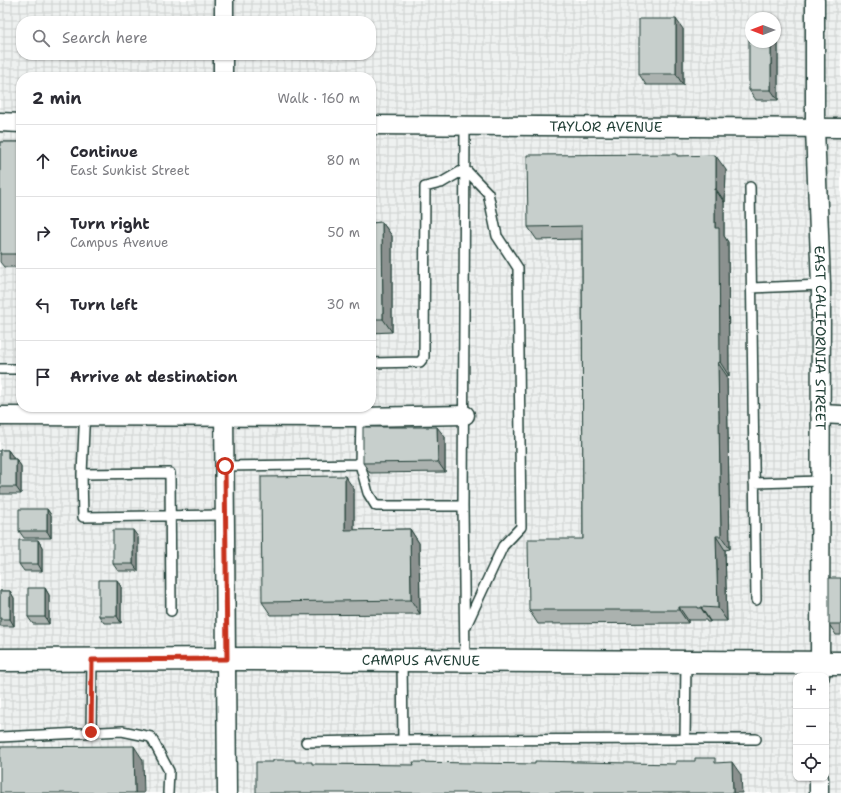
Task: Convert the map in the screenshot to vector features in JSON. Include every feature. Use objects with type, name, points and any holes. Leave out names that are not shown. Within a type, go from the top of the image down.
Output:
[{"type":"street","points":[[224,0],[224,16]]},
{"type":"street","name":"EAST CALIFORNIA STREET","points":[[815,0],[815,128],[821,285],[820,481],[827,668]]},
{"type":"street","points":[[223,60],[223,72]]},
{"type":"street","points":[[0,122],[16,123]]},
{"type":"street","name":"TAYLOR AVENUE","points":[[376,125],[841,128]]},
{"type":"street","points":[[0,416],[84,412],[280,412],[361,416],[465,415]]},
{"type":"street","points":[[224,412],[227,793]]},
{"type":"street","points":[[820,414],[841,415]]},
{"type":"street","name":"CAMPUS AVENUE","points":[[0,660],[227,659],[686,662],[827,668]]},
{"type":"street","points":[[819,781],[819,793]]},
{"type":"lane","points":[[465,126],[465,661]]},
{"type":"lane","points":[[376,363],[420,362],[424,357],[425,188],[441,183],[465,169]]},
{"type":"lane","points":[[465,169],[488,193],[497,236],[518,268],[521,527],[503,546],[465,628]]},
{"type":"lane","points":[[750,187],[756,600]]},
{"type":"lane","points":[[752,288],[821,285]]},
{"type":"lane","points":[[0,369],[16,369]]},
{"type":"lane","points":[[84,412],[82,474],[83,517],[226,515]]},
{"type":"lane","points":[[361,416],[360,464],[368,493],[376,506],[464,506]]},
{"type":"lane","points":[[225,466],[360,464]]},
{"type":"lane","points":[[82,474],[170,473],[170,612]]},
{"type":"lane","points":[[754,483],[820,481]]},
{"type":"lane","points":[[91,732],[92,660]]},
{"type":"lane","points":[[402,661],[403,740]]},
{"type":"lane","points":[[685,739],[686,662]]},
{"type":"lane","points":[[0,737],[122,731],[151,737],[169,771],[168,793]]},
{"type":"lane","points":[[306,742],[403,740],[756,739]]},
{"type":"shaded area","points":[[0,0],[841,0],[841,793],[0,793]]},
{"type":"building","points":[[639,19],[676,19],[676,74],[639,74]]},
{"type":"building","points":[[749,48],[771,48],[771,90],[749,90]]},
{"type":"building","points":[[0,142],[16,142],[16,254],[0,254]]},
{"type":"building","points":[[677,154],[677,156],[716,156],[715,228],[719,228],[720,362],[718,363],[721,536],[716,536],[718,608],[679,607],[679,610],[529,610],[528,539],[583,539],[582,226],[528,227],[527,155]]},
{"type":"building","points":[[382,222],[383,319],[376,319],[376,223]]},
{"type":"building","points":[[363,427],[437,427],[438,462],[363,463]]},
{"type":"building","points":[[0,450],[8,450],[8,459],[16,459],[16,487],[0,487]]},
{"type":"building","points":[[345,476],[345,530],[410,529],[411,600],[262,602],[261,477]]},
{"type":"building","points":[[19,509],[47,509],[47,531],[19,531]]},
{"type":"building","points":[[113,530],[133,530],[133,564],[113,564]]},
{"type":"building","points":[[19,540],[38,540],[38,564],[19,564]]},
{"type":"building","points":[[829,578],[841,578],[841,624],[829,624]]},
{"type":"building","points":[[99,580],[117,580],[117,616],[99,616]]},
{"type":"building","points":[[28,588],[45,588],[45,617],[28,617]]},
{"type":"building","points":[[0,591],[10,591],[10,619],[0,619]]},
{"type":"building","points":[[134,746],[135,793],[0,793],[0,747]]},
{"type":"building","points":[[695,758],[715,758],[715,763],[732,762],[733,793],[256,793],[256,762],[273,762],[273,760],[295,760],[295,762],[312,762],[312,764],[414,765],[413,762],[535,764],[535,761],[676,764],[676,761],[695,761]]},
{"type":"route","points":[[91,732],[92,660],[227,659],[225,466]]}]
